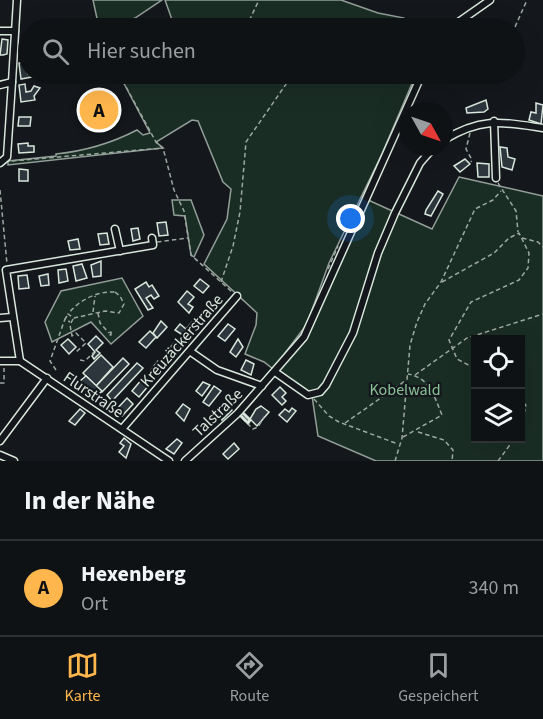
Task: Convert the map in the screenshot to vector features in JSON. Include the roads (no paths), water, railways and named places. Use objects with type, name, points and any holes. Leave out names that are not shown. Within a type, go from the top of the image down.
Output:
[{"type":"street","points":[[2,163],[7,157],[17,0]]},
{"type":"street","points":[[464,18],[490,0]]},
{"type":"street","points":[[0,31],[15,31]]},
{"type":"street","points":[[0,85],[12,82]]},
{"type":"street","points":[[262,386],[310,326],[336,260],[386,159],[418,84]]},
{"type":"street","points":[[494,121],[496,178]]},
{"type":"street","points":[[453,135],[468,127],[494,121],[543,128]]},
{"type":"street","points":[[275,372],[302,393],[312,396],[323,389],[340,361],[358,319],[383,240],[420,163],[426,156]]},
{"type":"street","points":[[115,228],[120,251]]},
{"type":"street","points":[[2,361],[20,361],[8,294],[7,269],[120,251],[152,241]]},
{"type":"street","points":[[0,295],[8,294]]},
{"type":"street","name":"Kreuzäckerstraße","points":[[122,429],[191,352],[237,296]]},
{"type":"street","points":[[0,318],[12,317]]},
{"type":"street","name":"Talstraße","points":[[185,461],[238,413],[262,386],[217,370],[191,352]]},
{"type":"street","name":"Flurstraße","points":[[20,361],[169,461]]},
{"type":"street","points":[[0,441],[47,378]]},
{"type":"street","points":[[0,454],[14,461]]},
{"type":"place","name":"Hexenberg","points":[[99,110]]},
{"type":"park label","name":"Kobelwald","points":[[405,389]]}]
